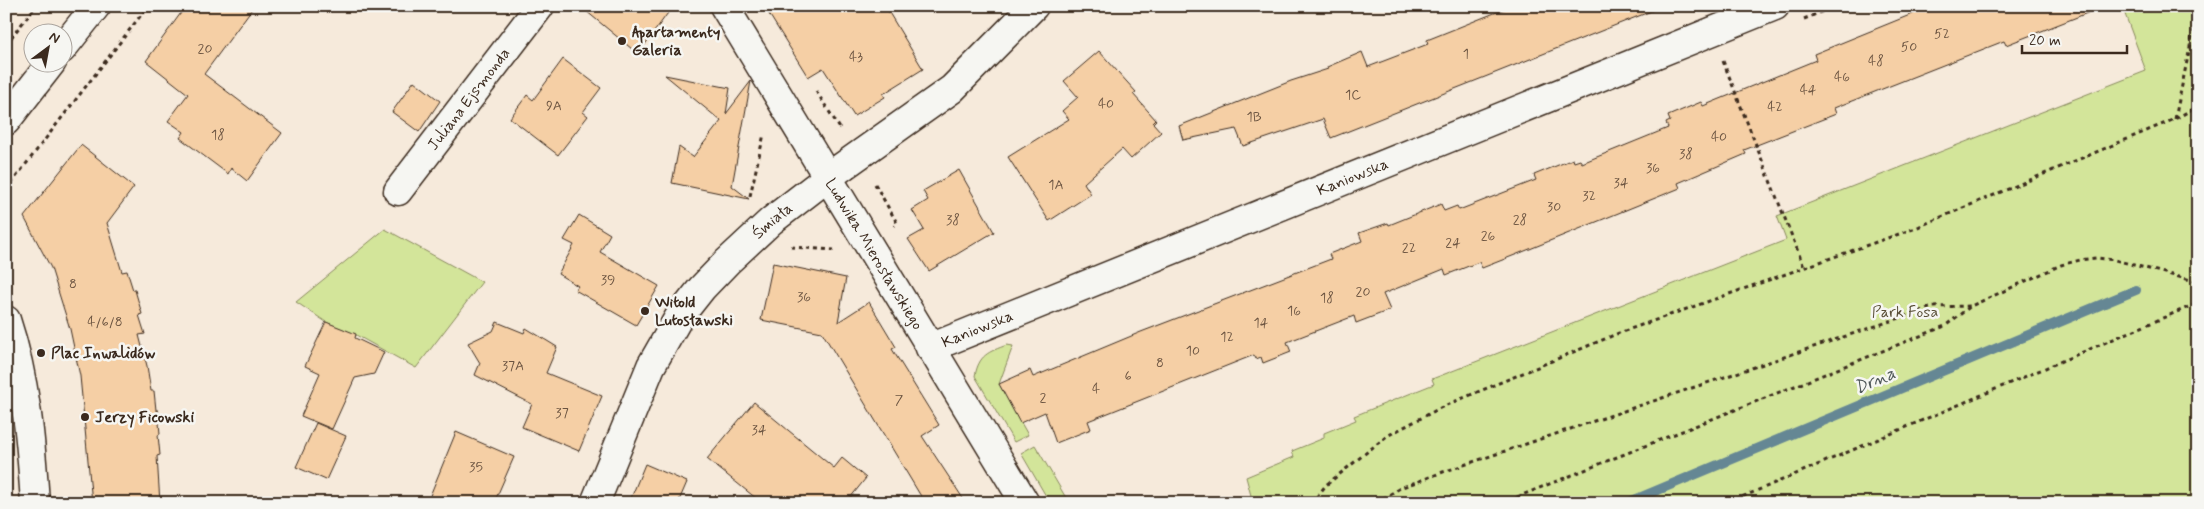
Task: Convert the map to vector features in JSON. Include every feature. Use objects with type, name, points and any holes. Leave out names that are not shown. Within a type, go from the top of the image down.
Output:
[{"type":"street","points":[[72,36],[96,6]]},
{"type":"street","name":"Juliana Ejsmonda","points":[[398,191],[540,6]]},
{"type":"street","name":"Ludwika Mierosławskiego","points":[[724,6],[1025,503]]},
{"type":"street","name":"Śmiała","points":[[595,503],[651,366],[679,318],[702,288],[771,221],[828,177],[952,89],[1034,6]]},
{"type":"street","name":"Kaniowska","points":[[930,348],[1776,6]]},
{"type":"street","points":[[6,122],[44,72]]},
{"type":"street","points":[[6,320],[16,351],[30,424],[35,503]]},
{"type":"path","points":[[6,44],[36,6]]},
{"type":"path","points":[[6,190],[148,6]]},
{"type":"path","points":[[2175,119],[2198,8]]},
{"type":"path","points":[[1720,54],[1804,267]]},
{"type":"path","points":[[807,88],[816,91],[858,156],[897,223],[889,232]]},
{"type":"path","points":[[1312,503],[1326,484],[1386,436],[1444,406],[1620,333],[1913,229],[2175,119],[2198,106]]},
{"type":"path","points":[[790,247],[840,251]]},
{"type":"path","points":[[1502,503],[1944,326],[1971,306],[2061,265],[2096,258],[2115,260],[2198,282]]},
{"type":"path","points":[[1728,503],[2198,303]]},
{"type":"path","points":[[1376,503],[1400,488],[1443,472],[1932,307],[1971,306]]},
{"type":"path","points":[[1515,497],[1518,503]]},
{"type":"green space","name":"Park Fosa","points":[[2122,6],[2198,6],[2198,503],[1253,503],[1246,477],[1294,457],[1292,451],[1324,438],[1324,433],[1356,420],[1354,416],[1434,384],[1432,379],[1786,240],[1777,216],[2146,71]]},
{"type":"green space","points":[[385,229],[482,282],[416,368],[356,335],[326,322],[296,302]]},
{"type":"green space","points":[[1007,345],[1013,346],[999,384],[1028,435],[1014,442],[975,376],[979,363],[985,355]]},
{"type":"green space","points":[[1035,445],[1069,503],[1050,503],[1021,453]]},
{"type":"building","points":[[186,6],[254,6],[204,74],[282,133],[247,181],[231,168],[228,174],[180,138],[184,132],[168,121],[188,94],[146,61]]},
{"type":"building","name":"Apartamenty Galeria","points":[[580,6],[673,6],[638,54]]},
{"type":"building","points":[[764,6],[885,6],[923,69],[883,94],[885,97],[854,116],[823,68],[808,77]]},
{"type":"building","points":[[1512,6],[1659,8],[1331,138],[1323,119],[1243,146],[1236,129],[1183,140],[1179,126],[1291,81],[1328,69],[1327,67],[1362,52],[1368,67],[1428,44],[1427,40]]},
{"type":"building","points":[[1932,6],[2100,6],[2100,8],[2006,45],[2004,41],[1834,108],[1836,114],[1744,150],[1746,154],[1678,183],[1680,188],[1515,255],[1482,268],[1479,262],[1446,275],[1444,269],[1383,294],[1390,310],[1356,323],[1354,316],[1287,342],[1291,352],[1263,363],[1261,357],[1256,359],[1254,355],[1088,421],[1091,429],[1056,443],[1045,412],[1020,423],[999,384],[1030,370],[1033,377],[1141,332],[1331,259],[1329,254],[1362,241],[1359,233],[1388,223],[1389,225],[1441,204],[1444,211],[1457,206],[1459,210],[1536,180],[1534,175],[1573,159],[1574,162],[1580,160],[1582,163],[1668,128],[1666,123],[1670,121],[1668,116],[1701,102],[1703,106],[1816,60],[1814,54]]},
{"type":"building","points":[[1099,51],[1136,92],[1133,94],[1156,120],[1153,123],[1161,132],[1131,159],[1122,149],[1084,183],[1091,194],[1049,221],[1008,157],[1069,119],[1062,111],[1078,97],[1064,81]]},
{"type":"building","points":[[563,59],[601,88],[583,112],[588,116],[558,155],[510,118],[527,95],[533,100]]},
{"type":"building","points":[[665,75],[730,88],[726,114],[751,81],[732,186],[749,199],[672,183],[679,147],[693,157],[721,121]]},
{"type":"building","points":[[414,81],[440,101],[419,132],[392,112]]},
{"type":"building","points":[[81,145],[134,187],[107,223],[122,272],[127,271],[142,314],[139,315],[145,334],[139,335],[151,391],[154,391],[156,410],[158,410],[160,455],[157,456],[160,503],[92,503],[80,376],[70,329],[51,268],[24,217]]},
{"type":"building","points":[[959,170],[994,232],[929,271],[908,239],[924,230],[912,210],[928,200],[923,191]]},
{"type":"building","points":[[579,215],[610,234],[600,252],[659,286],[636,325],[575,290],[578,286],[558,274],[574,245],[564,240]]},
{"type":"building","points":[[773,263],[846,278],[838,322],[869,302],[896,347],[892,349],[939,425],[922,436],[966,503],[925,503],[822,332],[761,320]]},
{"type":"building","points":[[326,322],[356,334],[355,338],[384,352],[374,374],[355,378],[332,429],[301,416],[320,373],[305,366]]},
{"type":"building","points":[[497,322],[524,333],[526,328],[557,347],[546,373],[602,396],[579,451],[522,427],[532,404],[475,375],[480,363],[468,343],[493,331]]},
{"type":"building","points":[[754,402],[834,468],[842,458],[866,478],[846,503],[762,503],[707,459]]},
{"type":"building","points":[[316,423],[346,436],[326,480],[296,467]]},
{"type":"building","points":[[456,432],[514,457],[494,503],[427,503]]},
{"type":"building","points":[[645,464],[687,482],[678,503],[629,503]]},
{"type":"waterway","name":"Drna","points":[[1627,503],[2136,290]]},
{"type":"place","name":"Apartamenty Galeria","points":[[622,41]]},
{"type":"place","name":"Witold Lutosławski","points":[[645,311]]},
{"type":"place","name":"Plac Inwalidów","points":[[41,353]]},
{"type":"place","name":"Jerzy Ficowski","points":[[85,417]]}]
